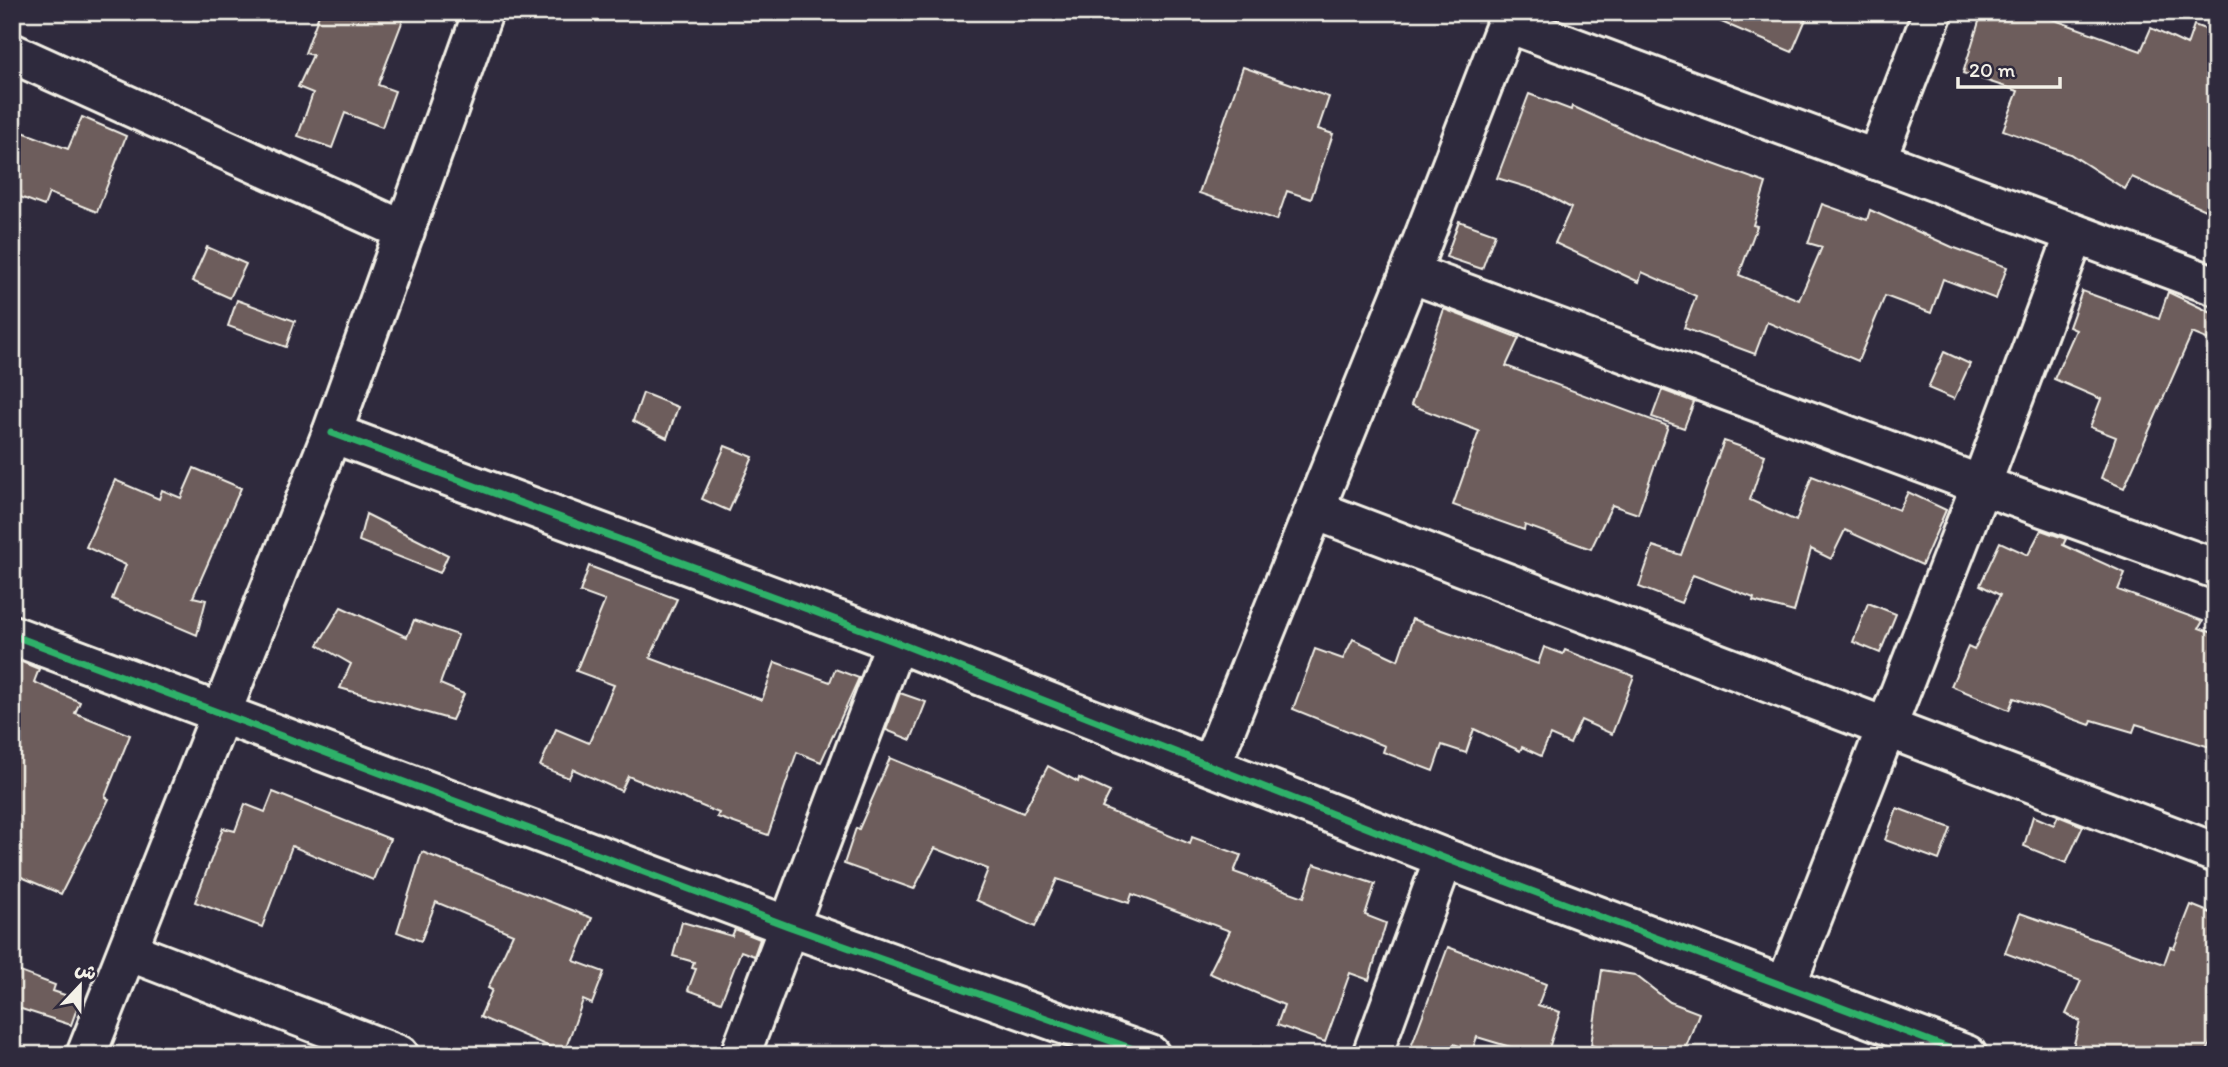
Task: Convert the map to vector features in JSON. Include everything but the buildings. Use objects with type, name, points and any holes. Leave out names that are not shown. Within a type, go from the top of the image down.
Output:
[{"type":"street","points":[[86,1055],[332,433],[483,12]]},
{"type":"street","points":[[1876,160],[1933,12]]},
{"type":"street","points":[[1211,765],[1410,273],[1510,17],[1876,160],[2216,286]]},
{"type":"street","points":[[12,53],[405,231]]},
{"type":"street","points":[[1786,985],[1981,485],[2075,234]]},
{"type":"street","points":[[1410,273],[1981,485],[2216,569]]},
{"type":"street","points":[[332,433],[896,642],[1444,858],[1968,1055]]},
{"type":"street","points":[[1315,510],[2216,853]]},
{"type":"street","points":[[12,635],[1104,1047],[1150,1055]]},
{"type":"street","points":[[740,1055],[896,642]]},
{"type":"street","points":[[1372,1055],[1444,858]]},
{"type":"street","points":[[128,951],[399,1055]]},
{"type":"cycle path","points":[[332,433],[896,642],[1444,858],[1967,1055]]},
{"type":"cycle path","points":[[12,635],[788,926],[1150,1055]]}]
